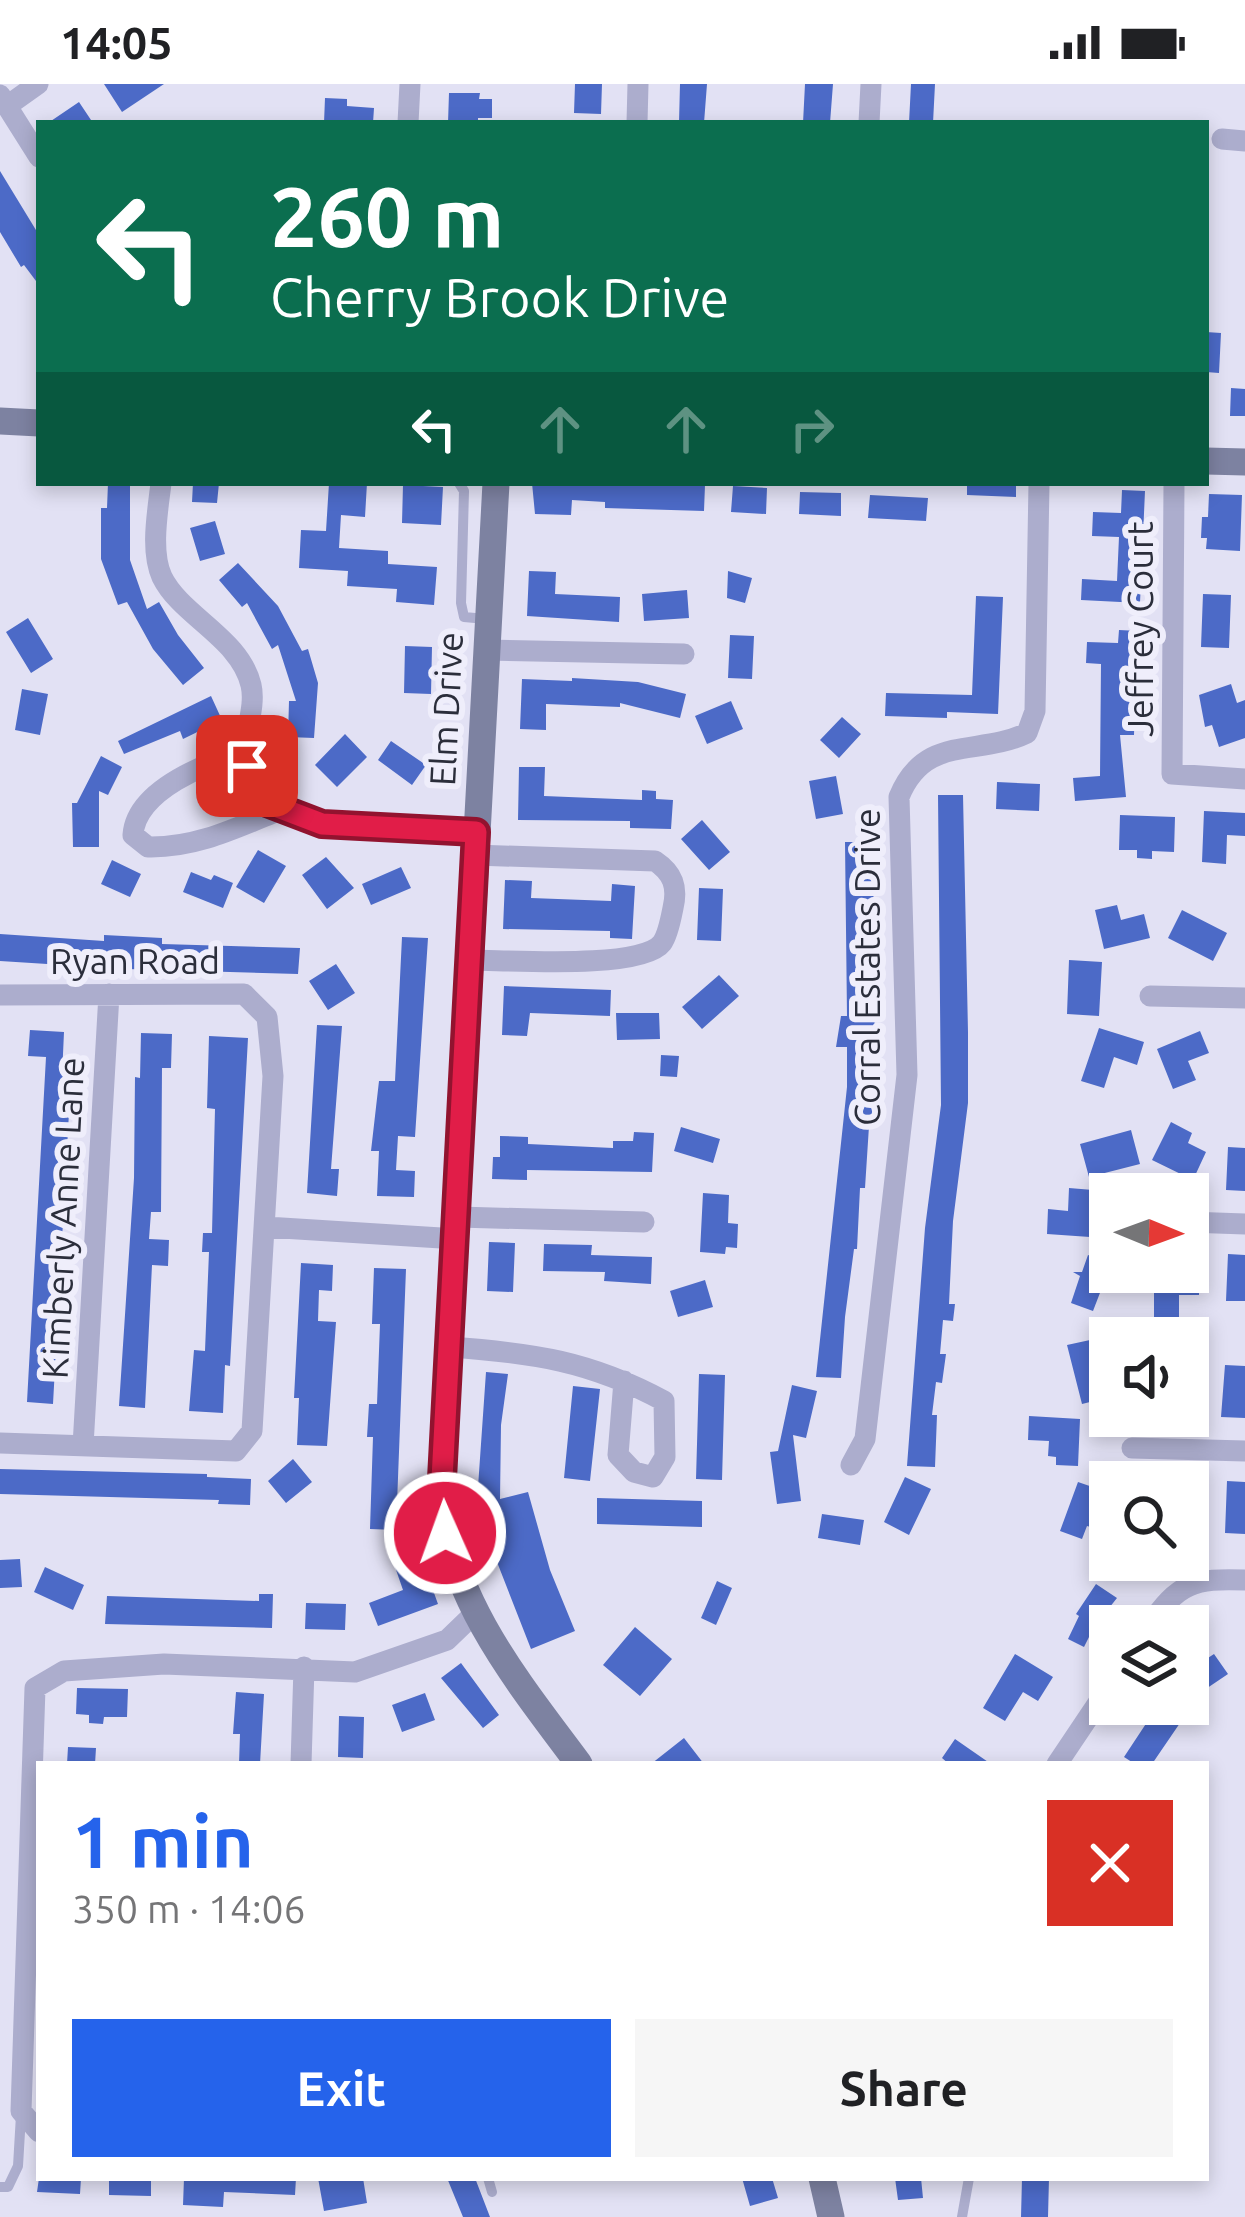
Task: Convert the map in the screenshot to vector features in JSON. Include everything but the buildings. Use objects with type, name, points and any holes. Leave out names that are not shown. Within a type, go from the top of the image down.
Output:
[{"type":"street","points":[[36,153],[3,101],[38,84]]},
{"type":"street","points":[[408,120],[410,84]]},
{"type":"street","points":[[637,120],[638,84]]},
{"type":"street","points":[[869,120],[871,84]]},
{"type":"street","points":[[0,421],[36,423]]},
{"type":"street","points":[[1209,461],[1245,462]]},
{"type":"street","points":[[161,486],[160,574],[177,598],[232,653],[251,686],[245,752],[247,766],[267,803],[322,824],[656,861],[674,880],[675,903],[663,942],[639,956],[471,961]]},
{"type":"street","name":"Elm Drive","points":[[496,486],[443,1515],[457,1574],[476,1613],[526,1693],[577,1761]]},
{"type":"street","name":"Corral Estates Drive","points":[[851,1465],[866,1439],[907,1075],[898,797],[908,776],[951,748],[1008,742],[1027,733],[1035,711],[1039,486]]},
{"type":"street","name":"Jeffrey Court","points":[[1174,486],[1172,775],[1245,779]]},
{"type":"street","points":[[485,650],[684,654]]},
{"type":"street","points":[[245,752],[225,757],[164,790],[139,812],[133,835],[148,847],[187,844],[280,810]]},
{"type":"street","name":"Kimberly Anne Lane","points":[[83,1446],[109,994]]},
{"type":"street","name":"Ryan Road","points":[[0,995],[244,994],[267,1017],[273,1076],[252,1431],[236,1451],[83,1446]]},
{"type":"street","points":[[1150,996],[1245,998]]},
{"type":"street","points":[[266,1227],[644,1222]]},
{"type":"street","points":[[1209,1223],[1245,1224]]},
{"type":"street","points":[[450,1347],[542,1356],[591,1366],[624,1381]]},
{"type":"street","points":[[0,1443],[83,1446]]},
{"type":"street","points":[[1132,1448],[1245,1451]]},
{"type":"street","points":[[1163,1605],[1169,1595],[1204,1579],[1245,1580]]},
{"type":"street","points":[[36,2128],[21,2111],[34,1688],[64,1671],[164,1664],[355,1672],[447,1640],[476,1613]]},
{"type":"street","points":[[301,1761],[304,1667]]},
{"type":"street","points":[[1060,1761],[1089,1717]]},
{"type":"street","points":[[823,2181],[831,2217]]},
{"type":"lane","points":[[461,486],[461,603],[464,617],[486,620]]},
{"type":"lane","points":[[0,2187],[16,2179],[21,2111]]},
{"type":"lane","points":[[489,2181],[492,2192]]},
{"type":"lane","points":[[962,2217],[969,2181]]},
{"type":"route","points":[[247,766],[267,803],[322,824],[476,832],[441,1498],[445,1533]]}]
